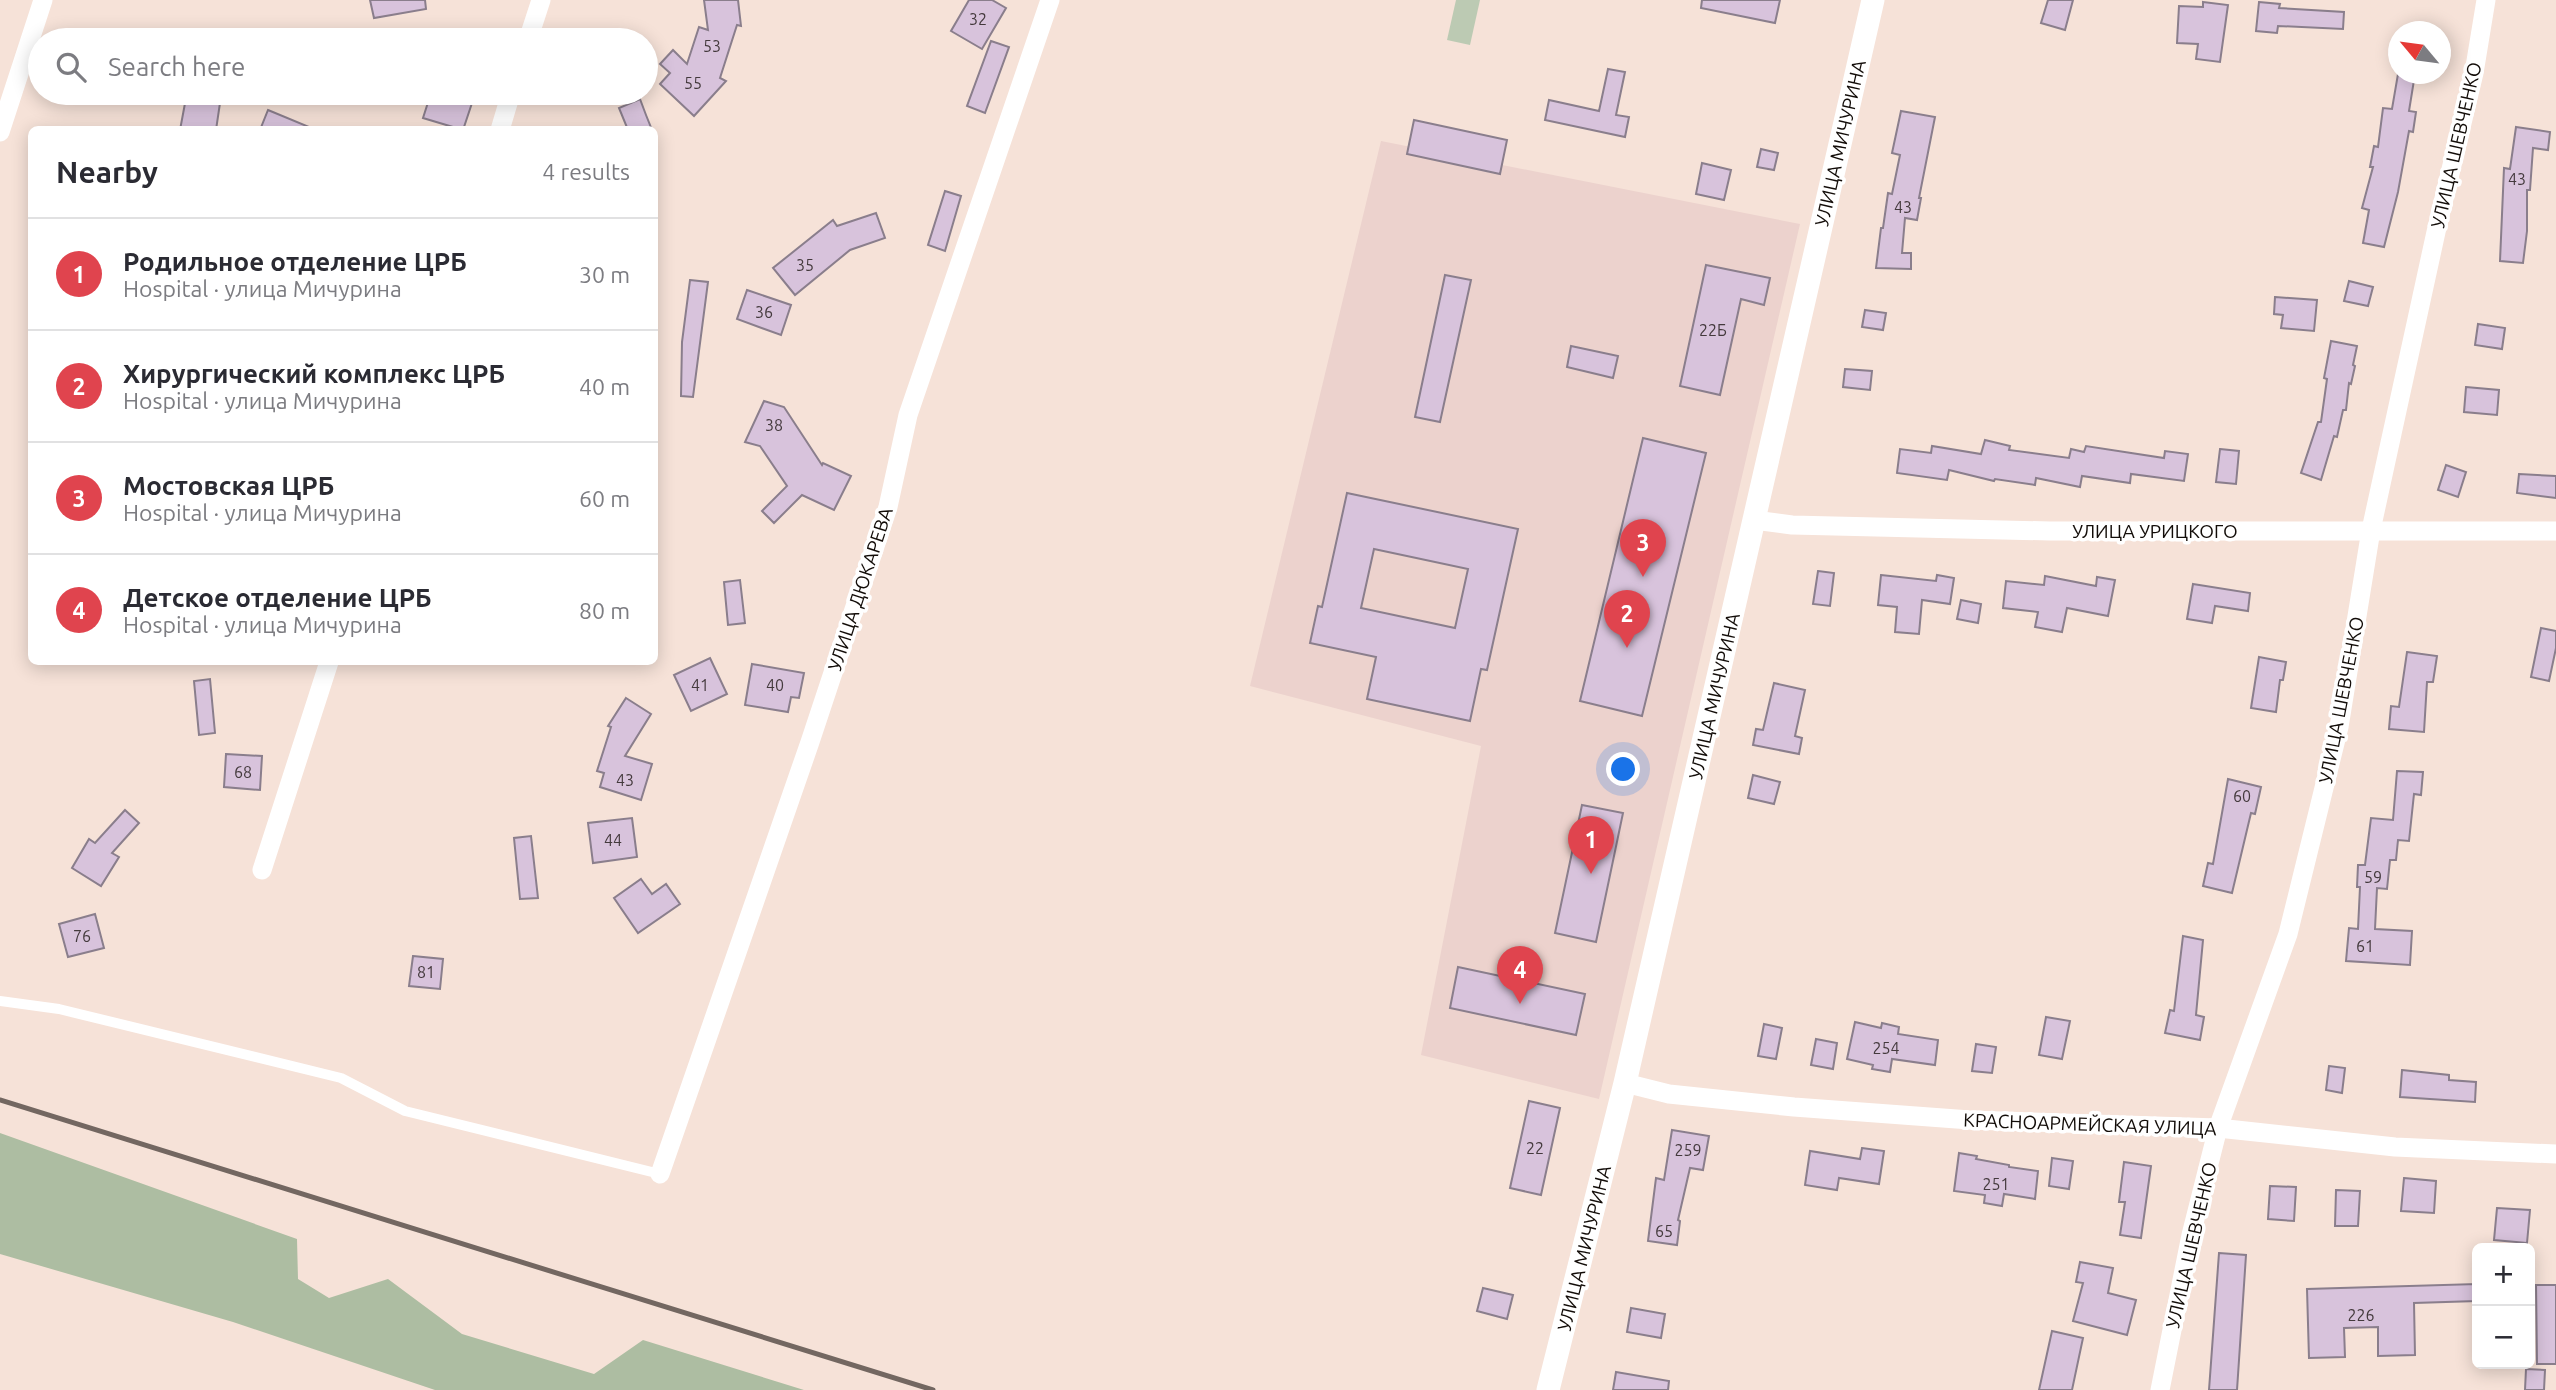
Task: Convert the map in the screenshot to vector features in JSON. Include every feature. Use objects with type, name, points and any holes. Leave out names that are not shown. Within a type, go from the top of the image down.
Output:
[{"type":"street","points":[[34,28],[43,0]]},
{"type":"street","points":[[532,28],[541,0]]},
{"type":"street","name":"УЛИЦА ДЮКАРЕВА","points":[[660,1174],[810,742],[888,507],[908,415],[1050,0]]},
{"type":"street","name":"УЛИЦА МИЧУРИНА","points":[[1548,1390],[1625,1083],[1873,0]]},
{"type":"street","name":"УЛИЦА ШЕВЧЕНКО","points":[[2160,1390],[2191,1235],[2218,1128],[2291,921],[2339,727],[2371,530],[2436,232],[2474,73],[2486,0]]},
{"type":"street","points":[[0,132],[28,46]]},
{"type":"street","points":[[500,126],[507,105]]},
{"type":"street","name":"УЛИЦА УРИЦКОГО","points":[[1754,520],[1792,525],[2050,531],[2556,531]]},
{"type":"street","points":[[262,870],[328,665]]},
{"type":"street","name":"КРАСНОАРМЕЙСКАЯ УЛИЦА","points":[[1625,1083],[1669,1094],[1807,1108],[1970,1120],[2218,1128],[2395,1147],[2556,1154]]},
{"type":"lane","points":[[0,1001],[59,1009],[341,1078],[405,1111],[660,1174]]},
{"type":"shaded area","points":[[1381,141],[1800,224],[1599,1099],[1421,1055],[1481,746],[1250,686]]},
{"type":"green space","points":[[1456,0],[1480,0],[1470,45],[1447,40]]},
{"type":"green space","points":[[0,1133],[297,1239],[298,1279],[329,1298],[388,1279],[462,1334],[594,1374],[643,1340],[804,1390],[435,1390],[233,1322],[0,1254]]},
{"type":"building","points":[[370,0],[425,0],[426,9],[374,18]]},
{"type":"building","points":[[704,0],[738,0],[741,26],[737,25],[720,78],[726,81],[694,116],[660,84],[670,73],[660,64],[673,50],[687,64],[699,27],[708,30]]},
{"type":"building","points":[[969,0],[992,0],[1006,8],[982,49],[951,31]]},
{"type":"building","points":[[1702,0],[1780,0],[1775,23],[1701,8]]},
{"type":"building","points":[[2048,0],[2073,0],[2065,30],[2041,23]]},
{"type":"building","points":[[2203,2],[2228,5],[2220,62],[2196,59],[2198,44],[2177,43],[2179,6],[2203,7]]},
{"type":"building","points":[[2259,2],[2280,4],[2279,8],[2344,12],[2343,29],[2278,26],[2277,33],[2256,31]]},
{"type":"building","points":[[991,41],[1009,47],[985,113],[967,106]]},
{"type":"building","points":[[1608,69],[1625,72],[1616,115],[1629,117],[1625,137],[1545,120],[1549,100],[1599,111]]},
{"type":"building","points":[[2396,84],[2413,84],[2409,111],[2416,112],[2413,132],[2409,131],[2384,247],[2363,243],[2369,210],[2362,208],[2373,167],[2370,167],[2374,146],[2378,147],[2383,108],[2392,109]]},
{"type":"building","points":[[185,105],[220,105],[217,126],[181,126]]},
{"type":"building","points":[[427,105],[471,105],[464,126],[450,126],[423,118]]},
{"type":"building","points":[[642,105],[650,126],[626,126],[619,108]]},
{"type":"building","points":[[268,110],[307,126],[262,126]]},
{"type":"building","points":[[1901,111],[1935,117],[1917,220],[1905,218],[1902,253],[1911,253],[1911,269],[1876,268],[1888,193],[1892,194],[1900,155],[1892,153]]},
{"type":"building","points":[[1414,120],[1507,140],[1500,174],[1407,154]]},
{"type":"building","points":[[2516,127],[2550,132],[2548,150],[2533,148],[2530,190],[2527,190],[2527,231],[2523,263],[2500,261],[2504,168],[2510,169]]},
{"type":"building","points":[[1761,149],[1778,153],[1774,170],[1757,167]]},
{"type":"building","points":[[1702,163],[1731,170],[1724,200],[1696,194]]},
{"type":"building","points":[[945,191],[961,196],[945,251],[928,245]]},
{"type":"building","points":[[876,213],[885,238],[850,250],[795,295],[773,268],[833,220],[837,226]]},
{"type":"building","points":[[1706,265],[1770,278],[1764,305],[1741,299],[1720,395],[1680,386]]},
{"type":"building","points":[[1445,275],[1471,280],[1440,422],[1415,417]]},
{"type":"building","points":[[690,280],[708,282],[693,397],[681,396],[682,342]]},
{"type":"building","points":[[2349,281],[2373,287],[2368,306],[2344,301]]},
{"type":"building","points":[[747,290],[791,305],[781,335],[737,319]]},
{"type":"building","points":[[2275,297],[2317,300],[2314,331],[2281,328],[2283,315],[2274,314]]},
{"type":"building","points":[[1865,310],[1886,313],[1883,330],[1862,327]]},
{"type":"building","points":[[2478,324],[2505,328],[2502,349],[2475,345]]},
{"type":"building","points":[[2331,341],[2357,346],[2346,410],[2343,410],[2337,437],[2334,436],[2321,480],[2301,473],[2318,422],[2321,422],[2327,379],[2324,378]]},
{"type":"building","points":[[1571,346],[1618,356],[1613,378],[1567,367]]},
{"type":"building","points":[[1845,369],[1872,371],[1870,390],[1843,387]]},
{"type":"building","points":[[2466,387],[2499,390],[2497,415],[2464,412]]},
{"type":"building","points":[[764,401],[784,407],[822,465],[823,463],[851,476],[834,510],[802,495],[774,523],[762,511],[787,486],[760,446],[745,442]]},
{"type":"building","points":[[1643,438],[1706,453],[1642,716],[1580,701]]},
{"type":"building","points":[[1985,440],[2010,446],[2009,450],[2069,458],[2071,449],[2084,452],[2086,446],[2164,458],[2165,451],[2188,454],[2184,481],[2131,474],[2130,483],[2082,476],[2080,487],[2036,478],[2035,485],[1994,481],[1949,470],[1947,480],[1897,473],[1900,449],[1931,453],[1932,446],[1981,454]]},
{"type":"building","points":[[2220,449],[2239,451],[2236,484],[2216,482]]},
{"type":"building","points":[[2446,465],[2466,472],[2458,497],[2438,490]]},
{"type":"building","points":[[2519,474],[2556,476],[2556,498],[2517,493]]},
{"type":"building","points":[[1347,493],[1518,529],[1487,670],[1481,669],[1470,721],[1367,699],[1376,657],[1310,643],[1318,606],[1322,607]],"holes":[[[1374,549],[1468,569],[1455,628],[1361,608]]]},
{"type":"building","points":[[1818,571],[1834,573],[1830,606],[1813,604]]},
{"type":"building","points":[[1881,575],[1936,581],[1937,575],[1954,578],[1950,604],[1922,600],[1919,634],[1895,632],[1897,607],[1878,605]]},
{"type":"building","points":[[2045,576],[2096,586],[2097,577],[2115,580],[2108,616],[2067,608],[2062,632],[2035,627],[2038,612],[2003,608],[2006,581],[2044,585]]},
{"type":"building","points":[[740,580],[745,623],[728,625],[724,582]]},
{"type":"building","points":[[2193,584],[2250,593],[2248,611],[2215,606],[2212,623],[2187,619]]},
{"type":"building","points":[[1961,600],[1981,604],[1978,623],[1957,619]]},
{"type":"building","points":[[2541,628],[2556,631],[2556,648],[2549,681],[2531,677]]},
{"type":"building","points":[[2407,652],[2437,656],[2433,682],[2427,682],[2424,732],[2389,729],[2391,706],[2399,707]]},
{"type":"building","points":[[2259,657],[2286,662],[2283,680],[2280,680],[2276,712],[2251,708]]},
{"type":"building","points":[[710,658],[727,694],[691,711],[674,675]]},
{"type":"building","points":[[752,664],[804,673],[799,698],[791,697],[788,712],[745,705]]},
{"type":"building","points":[[210,679],[215,733],[199,735],[194,681]]},
{"type":"building","points":[[1774,683],[1805,690],[1795,736],[1802,738],[1799,754],[1753,745],[1756,729],[1763,730]]},
{"type":"building","points":[[626,698],[651,714],[625,756],[652,764],[641,800],[600,787],[604,773],[597,771],[611,727],[608,726]]},
{"type":"building","points":[[226,754],[262,756],[260,790],[224,787]]},
{"type":"building","points":[[2397,771],[2423,772],[2421,795],[2414,794],[2409,841],[2398,840],[2396,860],[2390,860],[2387,889],[2377,888],[2375,929],[2412,931],[2410,965],[2346,961],[2349,928],[2358,929],[2358,865],[2365,865],[2371,818],[2393,820]]},
{"type":"building","points":[[1753,775],[1780,782],[1774,804],[1748,798]]},
{"type":"building","points":[[2228,779],[2261,787],[2255,814],[2251,813],[2232,893],[2203,886],[2208,863],[2213,864]]},
{"type":"building","points":[[1582,805],[1623,813],[1596,942],[1555,933]]},
{"type":"building","points":[[125,810],[139,823],[112,853],[119,857],[101,886],[72,868],[89,839],[95,843]]},
{"type":"building","points":[[632,818],[637,857],[593,863],[588,823]]},
{"type":"building","points":[[531,836],[538,898],[520,899],[514,838]]},
{"type":"building","points":[[641,879],[652,894],[666,884],[680,904],[638,933],[614,898]]},
{"type":"building","points":[[95,914],[104,948],[68,957],[59,924]]},
{"type":"building","points":[[2183,936],[2203,940],[2196,1015],[2204,1017],[2200,1040],[2165,1033],[2170,1010],[2174,1011]]},
{"type":"building","points":[[413,956],[443,959],[440,989],[409,986]]},
{"type":"building","points":[[1458,967],[1585,994],[1576,1035],[1450,1008]]},
{"type":"building","points":[[2046,1017],[2070,1021],[2062,1059],[2039,1055]]},
{"type":"building","points":[[1855,1022],[1881,1028],[1882,1023],[1899,1027],[1898,1034],[1938,1040],[1935,1065],[1892,1059],[1890,1072],[1872,1069],[1873,1065],[1847,1059]]},
{"type":"building","points":[[1764,1024],[1782,1028],[1776,1059],[1758,1056]]},
{"type":"building","points":[[1816,1039],[1837,1043],[1833,1069],[1811,1065]]},
{"type":"building","points":[[1976,1044],[1996,1047],[1992,1073],[1972,1071]]},
{"type":"building","points":[[2329,1066],[2345,1068],[2342,1093],[2326,1090]]},
{"type":"building","points":[[2402,1070],[2449,1075],[2449,1080],[2476,1082],[2475,1102],[2400,1097]]},
{"type":"building","points":[[1529,1101],[1560,1108],[1541,1195],[1510,1188]]},
{"type":"building","points":[[1672,1130],[1709,1136],[1703,1170],[1690,1168],[1678,1220],[1677,1245],[1648,1241],[1656,1178],[1664,1180]]},
{"type":"building","points":[[1862,1148],[1884,1151],[1879,1184],[1839,1178],[1837,1190],[1805,1185],[1810,1151],[1860,1159]]},
{"type":"building","points":[[1959,1153],[2009,1167],[2038,1171],[2035,1199],[2004,1194],[2002,1206],[1984,1203],[1985,1195],[1954,1191]]},
{"type":"building","points":[[2052,1158],[2073,1161],[2069,1189],[2049,1186]]},
{"type":"building","points":[[2124,1162],[2151,1166],[2141,1238],[2120,1235],[2125,1202],[2119,1202]]},
{"type":"building","points":[[2404,1178],[2436,1181],[2434,1213],[2401,1211]]},
{"type":"building","points":[[2270,1186],[2296,1187],[2294,1221],[2268,1219]]},
{"type":"building","points":[[2336,1190],[2360,1191],[2358,1226],[2335,1226]]},
{"type":"building","points":[[2497,1208],[2530,1210],[2527,1243],[2494,1240]]},
{"type":"building","points":[[2219,1253],[2246,1255],[2237,1390],[2209,1390]]},
{"type":"building","points":[[2080,1262],[2113,1268],[2108,1293],[2136,1300],[2127,1335],[2073,1321],[2083,1283],[2076,1282]]},
{"type":"building","points":[[2472,1284],[2472,1301],[2414,1303],[2415,1355],[2378,1356],[2378,1327],[2344,1328],[2345,1357],[2309,1358],[2307,1289]]},
{"type":"building","points":[[2536,1285],[2556,1285],[2556,1364],[2537,1364]]},
{"type":"building","points":[[1483,1288],[1513,1295],[1507,1319],[1477,1311]]},
{"type":"building","points":[[1631,1308],[1665,1314],[1661,1338],[1627,1332]]},
{"type":"building","points":[[2052,1331],[2083,1338],[2072,1390],[2039,1390]]},
{"type":"building","points":[[2526,1369],[2545,1370],[2544,1390],[2525,1390]]},
{"type":"building","points":[[1616,1372],[1669,1381],[1668,1390],[1613,1390]]},
{"type":"railway","points":[[0,1100],[933,1390]]},
{"type":"place","name":"Мостовская ЦРБ","points":[[1643,577]]},
{"type":"place","name":"Хирургический комплекс ЦРБ","points":[[1627,648]]},
{"type":"place","name":"Родильное отделение ЦРБ","points":[[1591,874]]},
{"type":"place","name":"Детское отделение ЦРБ","points":[[1520,1004]]}]
